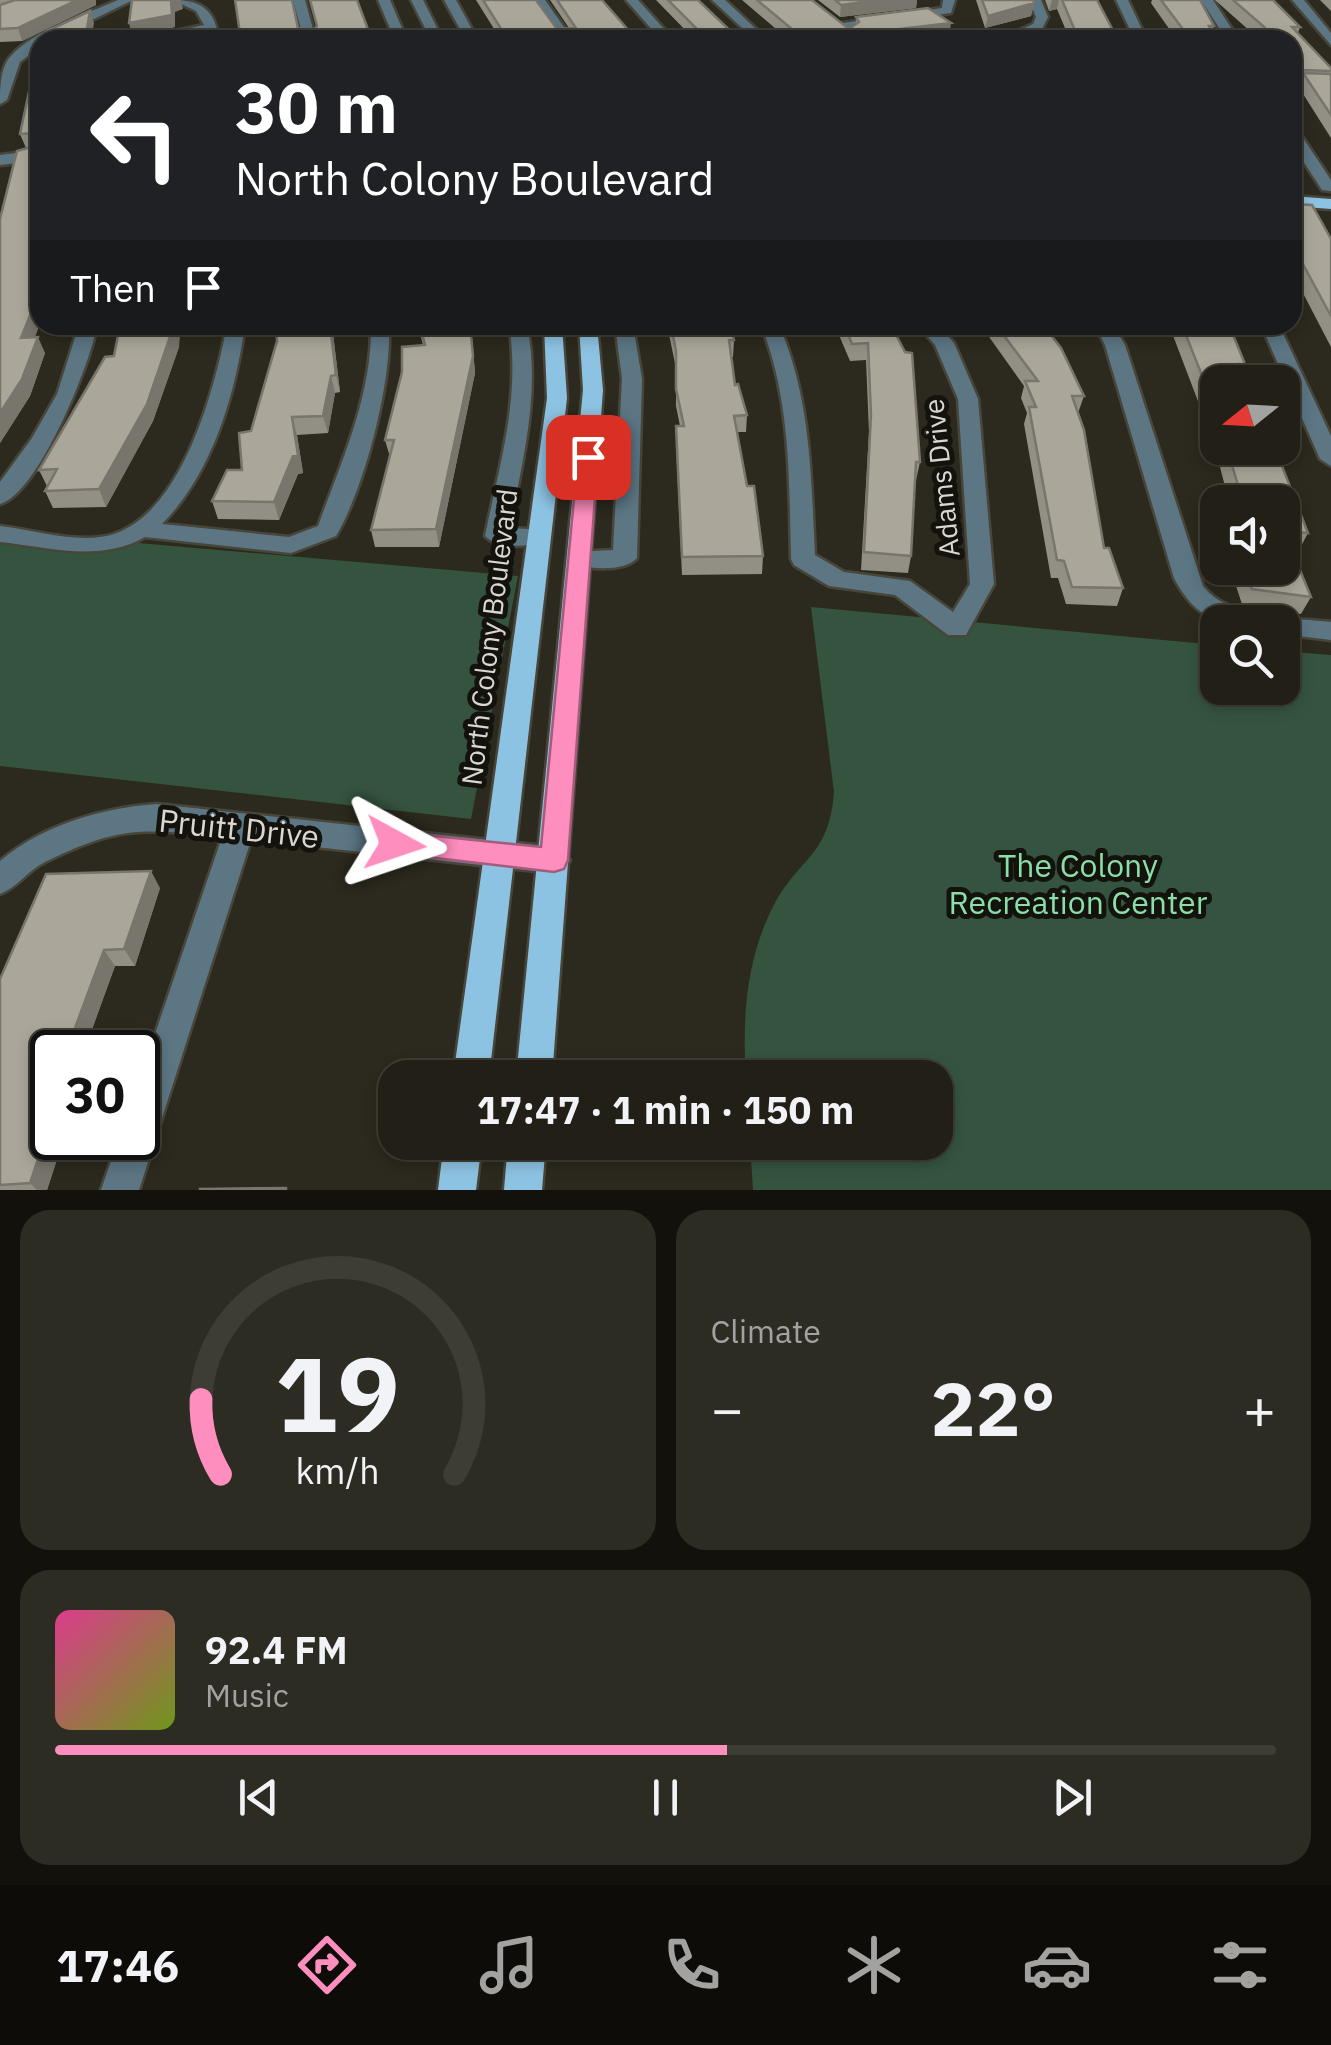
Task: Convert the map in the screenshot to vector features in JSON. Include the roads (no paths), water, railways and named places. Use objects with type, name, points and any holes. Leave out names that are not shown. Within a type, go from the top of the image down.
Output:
[{"type":"main road","points":[[1302,187],[1330,192]]},
{"type":"main road","points":[[1302,199],[1330,192]]},
{"type":"main road","name":"North Colony Boulevard","points":[[473,1060],[557,398],[554,335]]},
{"type":"main road","points":[[536,1060],[593,390],[589,335]]},
{"type":"main road","points":[[457,1190],[461,1160]]},
{"type":"main road","points":[[523,1190],[526,1160]]},
{"type":"street","points":[[62,30],[128,0]]},
{"type":"street","points":[[180,0],[200,4],[210,30]]},
{"type":"street","points":[[299,0],[307,30]]},
{"type":"street","points":[[384,0],[397,30]]},
{"type":"street","points":[[417,0],[432,30]]},
{"type":"street","points":[[450,0],[466,30]]},
{"type":"street","points":[[539,0],[560,30]]},
{"type":"street","points":[[632,0],[659,30]]},
{"type":"street","points":[[718,0],[751,30]]},
{"type":"street","points":[[842,30],[831,21],[947,11],[949,0]]},
{"type":"street","points":[[1028,30],[1038,26],[1042,17],[1036,0]]},
{"type":"street","points":[[1122,0],[1136,30]]},
{"type":"street","points":[[1208,0],[1227,30]]},
{"type":"street","points":[[1298,0],[1331,41]]},
{"type":"street","points":[[0,100],[14,60],[30,48]]},
{"type":"street","points":[[1302,148],[1330,192]]},
{"type":"street","points":[[0,160],[30,156]]},
{"type":"street","points":[[0,496],[26,464],[67,394],[86,335]]},
{"type":"street","points":[[146,530],[196,456],[225,382],[234,335]]},
{"type":"street","points":[[0,534],[100,543],[119,541],[146,530],[290,545],[328,531],[371,402],[381,335]]},
{"type":"street","points":[[519,335],[520,400],[496,536],[539,536]]},
{"type":"street","points":[[580,558],[625,558],[632,379],[625,335]]},
{"type":"street","name":"Adams Drive","points":[[775,335],[787,362],[792,395],[803,559],[838,580],[900,588],[957,628],[982,584],[968,400],[937,335]]},
{"type":"street","points":[[1109,335],[1186,578],[1204,605]]},
{"type":"street","points":[[1275,335],[1331,459]]},
{"type":"street","points":[[1300,627],[1331,631]]},
{"type":"street","name":"Pruitt Drive","points":[[0,880],[29,856],[110,820],[156,818],[554,860]]},
{"type":"street","points":[[160,1068],[240,828]]},
{"type":"street","points":[[120,1190],[130,1160]]},
{"type":"park label","name":"The Colony Recreation Center","points":[[1078,884]]}]
